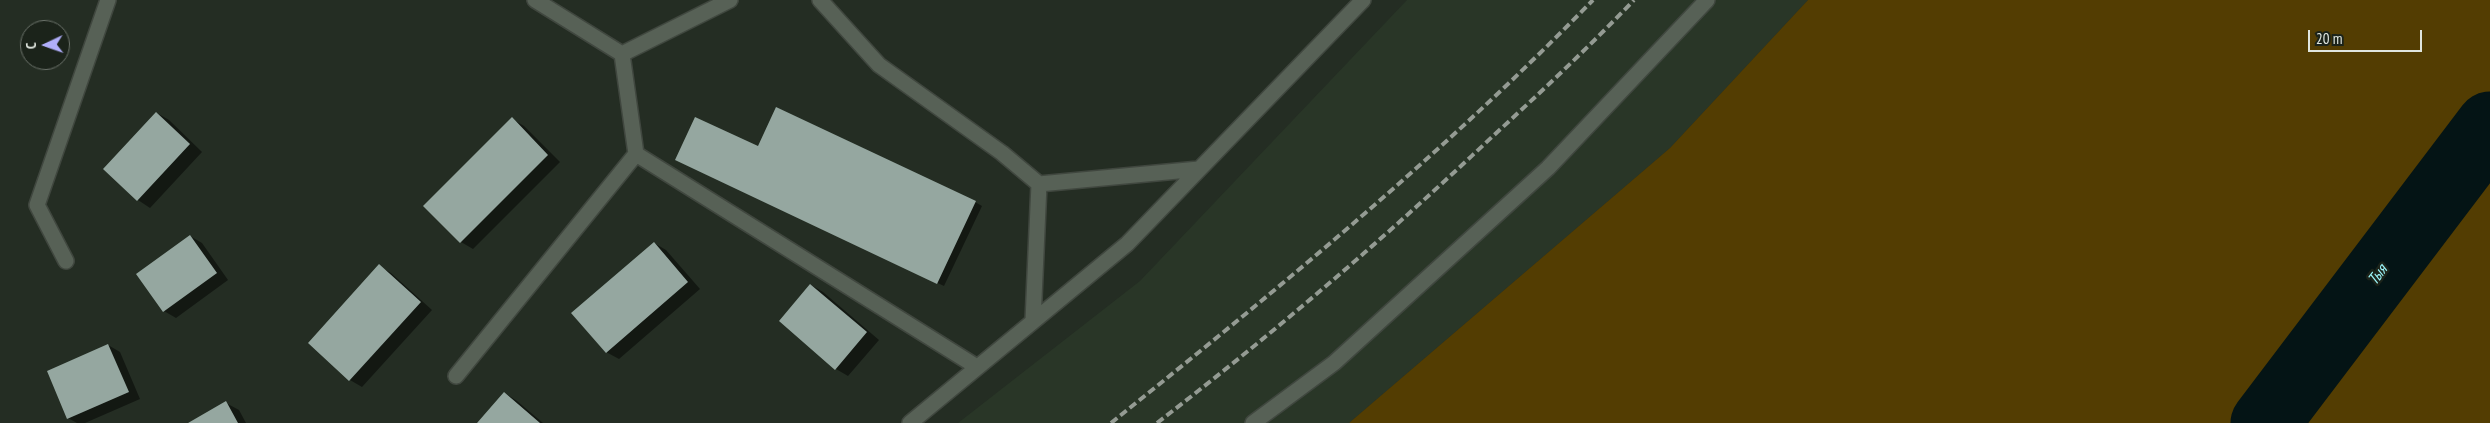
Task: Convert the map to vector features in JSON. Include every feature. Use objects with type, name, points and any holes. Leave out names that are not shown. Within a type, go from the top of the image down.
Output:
[{"type":"street","points":[[66,261],[37,205],[108,0]]},
{"type":"street","points":[[456,376],[636,154],[622,54],[536,0]]},
{"type":"street","points":[[622,54],[730,0]]},
{"type":"street","points":[[820,0],[879,65],[1002,153],[1039,184],[1199,169]]},
{"type":"street","points":[[910,423],[1127,244],[1363,0]]},
{"type":"street","points":[[1253,423],[1334,363],[1548,168],[1706,0]]},
{"type":"street","points":[[636,154],[977,368]]},
{"type":"street","points":[[1033,321],[1039,184]]},
{"type":"shaded area","points":[[1407,0],[1808,0],[1670,148],[1349,423],[958,423],[1140,281]]},
{"type":"shaded area","points":[[1808,0],[2490,0],[2490,423],[1349,423],[1670,148]]},
{"type":"building","points":[[776,107],[976,201],[937,284],[675,160],[695,117],[758,146]]},
{"type":"building","points":[[156,112],[190,144],[137,201],[103,169]]},
{"type":"building","points":[[512,117],[548,155],[460,243],[423,206]]},
{"type":"building","points":[[190,235],[217,273],[163,312],[136,274]]},
{"type":"building","points":[[654,242],[688,282],[606,353],[571,313]]},
{"type":"building","points":[[379,264],[421,302],[349,381],[308,343]]},
{"type":"building","points":[[810,284],[867,332],[835,370],[779,321]]},
{"type":"building","points":[[108,344],[129,392],[67,419],[47,371]]},
{"type":"building","points":[[504,392],[540,423],[477,423]]},
{"type":"building","points":[[226,401],[238,423],[188,423]]},
{"type":"waterway","name":"Тыя","points":[[2265,423],[2490,126]]},
{"type":"railway","points":[[1111,423],[1297,271],[1419,166],[1536,57],[1593,0]]},
{"type":"railway","points":[[1157,423],[1287,319],[1371,247],[1547,86],[1634,0]]}]
